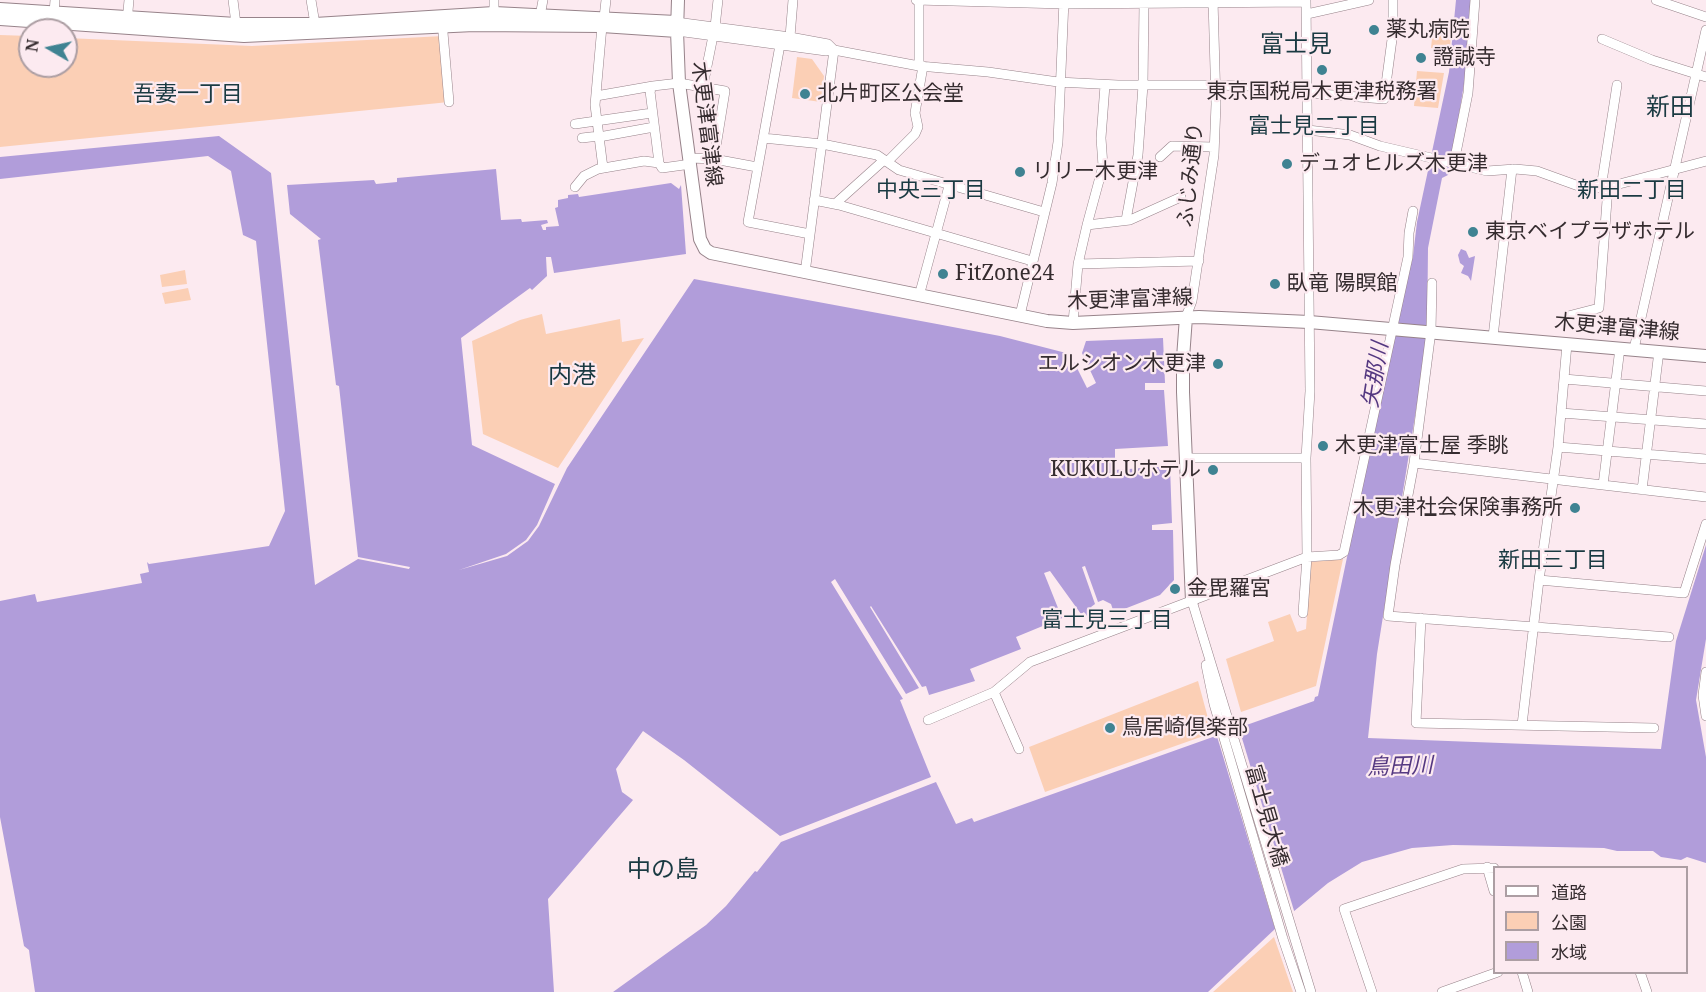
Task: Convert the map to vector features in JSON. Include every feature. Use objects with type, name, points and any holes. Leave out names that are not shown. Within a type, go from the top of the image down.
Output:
[{"type":"main road","name":"木更津富津線","points":[[678,0],[676,26],[679,83],[700,239],[705,249],[711,253],[1047,321],[1186,317],[1309,322],[1706,356]]},
{"type":"main road","points":[[0,9],[54,13],[244,36],[442,22],[494,14],[676,26]]},
{"type":"main road","points":[[0,19],[236,24],[442,22],[474,25],[603,22]]},
{"type":"main road","points":[[1186,317],[1183,358],[1192,601]]},
{"type":"street","points":[[54,13],[55,0]]},
{"type":"street","points":[[127,23],[129,0]]},
{"type":"street","points":[[233,0],[236,24]]},
{"type":"street","points":[[311,0],[315,24]]},
{"type":"street","points":[[494,0],[494,14]]},
{"type":"street","points":[[540,16],[543,0]]},
{"type":"street","points":[[603,168],[596,96],[606,0]]},
{"type":"street","points":[[703,86],[718,0]]},
{"type":"street","points":[[790,37],[793,0]]},
{"type":"street","points":[[835,204],[886,161],[915,134],[918,127],[915,113],[921,66],[918,0],[1144,3],[1306,1],[1310,391],[1306,458],[1307,558],[1303,612]]},
{"type":"street","points":[[1307,14],[1369,0]]},
{"type":"street","points":[[714,31],[780,45],[834,50],[921,66],[1061,82],[1105,85],[1215,85],[1384,99],[1393,32],[1393,0]]},
{"type":"street","points":[[1453,163],[1468,93],[1475,0]]},
{"type":"street","points":[[1656,0],[1706,17]]},
{"type":"street","name":"ふじみ通り","points":[[1186,317],[1192,301],[1199,261],[1215,147],[1213,1]]},
{"type":"street","points":[[1020,315],[1052,183],[1061,82],[1064,2]]},
{"type":"street","points":[[1126,220],[1138,154],[1143,85],[1144,3]]},
{"type":"street","points":[[442,22],[449,102]]},
{"type":"street","points":[[676,26],[790,37],[828,44],[834,50]]},
{"type":"street","points":[[1634,349],[1675,169],[1701,75],[1706,30]]},
{"type":"street","points":[[1602,39],[1652,60],[1701,75]]},
{"type":"street","points":[[780,45],[748,222],[810,234]]},
{"type":"street","points":[[805,273],[834,50]]},
{"type":"street","points":[[596,96],[679,83],[725,91],[714,159]]},
{"type":"street","points":[[1073,322],[1078,264],[1103,166],[1101,138],[1105,85]]},
{"type":"street","points":[[1568,316],[1599,308],[1604,188],[1617,85]]},
{"type":"street","points":[[653,86],[650,91],[652,113],[658,163],[662,168],[691,161],[714,159],[757,166]]},
{"type":"street","points":[[576,124],[652,113]]},
{"type":"street","points":[[582,138],[654,127]]},
{"type":"street","points":[[1308,130],[1350,135],[1380,146],[1487,171],[1512,169],[1537,171],[1584,188],[1604,188],[1706,161]]},
{"type":"street","points":[[763,138],[822,144],[877,155],[899,170],[1044,212]]},
{"type":"street","points":[[1160,158],[1172,146],[1215,147]]},
{"type":"street","points":[[575,187],[589,172],[644,161],[658,163]]},
{"type":"street","points":[[1493,337],[1512,169]]},
{"type":"street","points":[[919,296],[949,186]]},
{"type":"street","points":[[1087,225],[1126,220],[1181,197]]},
{"type":"street","points":[[814,200],[835,204],[1032,261]]},
{"type":"street","points":[[928,720],[994,692],[1030,662],[1307,558],[1339,555],[1344,552],[1408,257],[1413,211]]},
{"type":"street","points":[[1078,264],[1199,261]]},
{"type":"street","points":[[1432,283],[1431,332],[1414,463],[1388,616],[1669,637]]},
{"type":"street","points":[[1522,725],[1558,447],[1567,344]]},
{"type":"street","points":[[1603,485],[1620,348]]},
{"type":"street","points":[[1642,490],[1659,351]]},
{"type":"street","points":[[1564,379],[1706,391]]},
{"type":"street","points":[[1561,413],[1706,424]]},
{"type":"street","points":[[1558,447],[1706,459]]},
{"type":"street","points":[[1186,458],[1306,458]]},
{"type":"street","points":[[1414,463],[1706,497]]},
{"type":"street","points":[[1539,580],[1684,593],[1706,524]]},
{"type":"street","name":"富士見大橋","points":[[1192,601],[1219,704],[1288,938]]},
{"type":"street","points":[[1421,618],[1416,723],[1654,728]]},
{"type":"street","points":[[1706,672],[1703,695],[1706,716]]},
{"type":"street","points":[[994,692],[1019,749]]},
{"type":"street","points":[[1372,992],[1344,909],[1463,869],[1490,868],[1493,885]]},
{"type":"street","points":[[1288,938],[1301,992]]},
{"type":"street","points":[[1288,938],[1311,992]]},
{"type":"street","points":[[1442,992],[1493,974]]},
{"type":"street","points":[[1523,974],[1528,992]]},
{"type":"street","points":[[1641,974],[1647,992]]},
{"type":"green space","points":[[1433,29],[1451,31],[1450,50],[1431,48]]},
{"type":"green space","points":[[0,35],[18,36],[18,78],[78,78],[78,39],[252,46],[443,36],[449,102],[0,147]]},
{"type":"green space","points":[[797,57],[812,59],[824,76],[821,102],[792,98]]},
{"type":"green space","points":[[1417,71],[1444,73],[1438,108],[1414,106]]},
{"type":"green space","points":[[185,270],[187,284],[162,287],[160,275]]},
{"type":"green space","points":[[188,288],[191,300],[165,304],[162,293]]},
{"type":"green space","points":[[542,314],[546,334],[620,319],[622,342],[644,338],[558,468],[483,434],[472,341],[520,320]]},
{"type":"green space","points":[[1343,559],[1316,686],[1241,712],[1226,659],[1274,641],[1268,622],[1290,614],[1297,632],[1306,629],[1311,562]]},
{"type":"green space","points":[[1198,681],[1212,733],[1045,792],[1029,747]]},
{"type":"green space","points":[[1274,937],[1293,992],[1213,992]]},
{"type":"water","name":"鳥田川","points":[[1456,0],[1472,0],[1467,65],[1452,159],[1448,175],[1442,178],[1428,248],[1427,341],[1377,654],[1368,738],[1661,749],[1676,641],[1706,545],[1706,639],[1696,700],[1706,757],[1706,863],[1687,857],[1681,860],[1661,857],[1653,851],[1617,851],[1604,848],[1453,845],[1412,848],[1362,862],[1328,883],[1293,912],[1208,992],[613,992],[706,925],[726,906],[755,871],[757,872],[781,842],[936,782],[956,824],[972,818],[974,822],[1314,701],[1318,696],[1393,337],[1413,256],[1417,222],[1449,72]]},
{"type":"water","points":[[219,136],[271,173],[315,585],[358,559],[409,569],[410,567],[358,557],[339,386],[336,385],[318,240],[321,239],[290,214],[287,185],[374,180],[376,184],[397,182],[397,178],[496,169],[501,220],[521,219],[522,222],[547,220],[548,223],[541,225],[543,230],[546,230],[546,227],[559,226],[555,208],[558,207],[558,200],[568,198],[568,195],[578,194],[579,197],[671,183],[679,189],[681,185],[686,254],[554,273],[551,257],[546,257],[547,276],[532,290],[530,288],[461,338],[472,445],[555,484],[537,525],[526,540],[506,554],[459,570],[507,556],[528,541],[539,526],[567,468],[694,279],[1000,336],[1070,354],[1087,388],[1096,383],[1082,353],[1086,341],[1163,338],[1165,383],[1145,383],[1145,390],[1164,390],[1168,446],[1115,449],[1115,470],[1170,466],[1172,523],[1152,525],[1152,530],[1173,530],[1174,580],[1160,595],[1114,613],[1111,604],[1103,600],[1098,602],[1085,566],[1082,567],[1095,604],[1091,607],[1093,611],[1087,616],[1084,612],[1081,614],[1050,571],[1044,573],[1062,618],[1057,621],[1059,624],[1052,627],[1050,623],[1016,637],[1021,649],[970,669],[975,681],[929,695],[926,686],[922,687],[871,606],[919,688],[906,694],[835,579],[831,582],[903,699],[900,700],[931,777],[780,836],[684,760],[643,731],[616,769],[622,792],[633,800],[548,899],[554,992],[35,992],[29,950],[24,946],[0,817],[0,601],[35,594],[37,602],[142,583],[140,574],[149,572],[147,562],[149,564],[269,546],[285,511],[256,241],[243,235],[231,171],[208,156],[0,179],[0,157]]},
{"type":"water","points":[[1461,249],[1466,251],[1469,258],[1475,256],[1471,281],[1468,276],[1461,273],[1464,266],[1460,263],[1458,255]]},
{"type":"pier","points":[[1238,725],[1295,914],[1276,932],[1216,733]]},
{"type":"place","name":"薬丸病院","points":[[1374,30]]},
{"type":"place","name":"證誠寺","points":[[1421,58]]},
{"type":"place","name":"東京国税局木更津税務署","points":[[1322,70]]},
{"type":"place","name":"北片町区公会堂","points":[[805,94]]},
{"type":"place","name":"デュオヒルズ木更津","points":[[1287,164]]},
{"type":"place","name":"リリー木更津","points":[[1020,172]]},
{"type":"place","name":"東京ベイプラザホテル","points":[[1473,232]]},
{"type":"place","name":"FitZone24","points":[[943,274]]},
{"type":"place","name":"臥竜 陽瞑館","points":[[1275,284]]},
{"type":"place","name":"エルシオン木更津","points":[[1218,364]]},
{"type":"place","name":"木更津富士屋 季眺","points":[[1323,446]]},
{"type":"place","name":"KUKULUホテル","points":[[1213,470]]},
{"type":"place","name":"木更津社会保険事務所","points":[[1575,508]]},
{"type":"place","name":"金毘羅宮","points":[[1175,589]]},
{"type":"place","name":"鳥居崎倶楽部","points":[[1110,728]]},
{"type":"district","name":"富士見","points":[[1296,45]]},
{"type":"district","name":"吾妻一丁目","points":[[188,95]]},
{"type":"district","name":"新田","points":[[1670,108]]},
{"type":"district","name":"富士見二丁目","points":[[1314,127]]},
{"type":"district","name":"中央三丁目","points":[[931,191]]},
{"type":"district","name":"新田二丁目","points":[[1632,191]]},
{"type":"district","name":"内港","points":[[572,376]]},
{"type":"district","name":"新田三丁目","points":[[1553,561]]},
{"type":"district","name":"富士見三丁目","points":[[1107,621]]},
{"type":"district","name":"中の島","points":[[663,870]]},
{"type":"water label","name":"矢那川","points":[[1376,375]]}]
